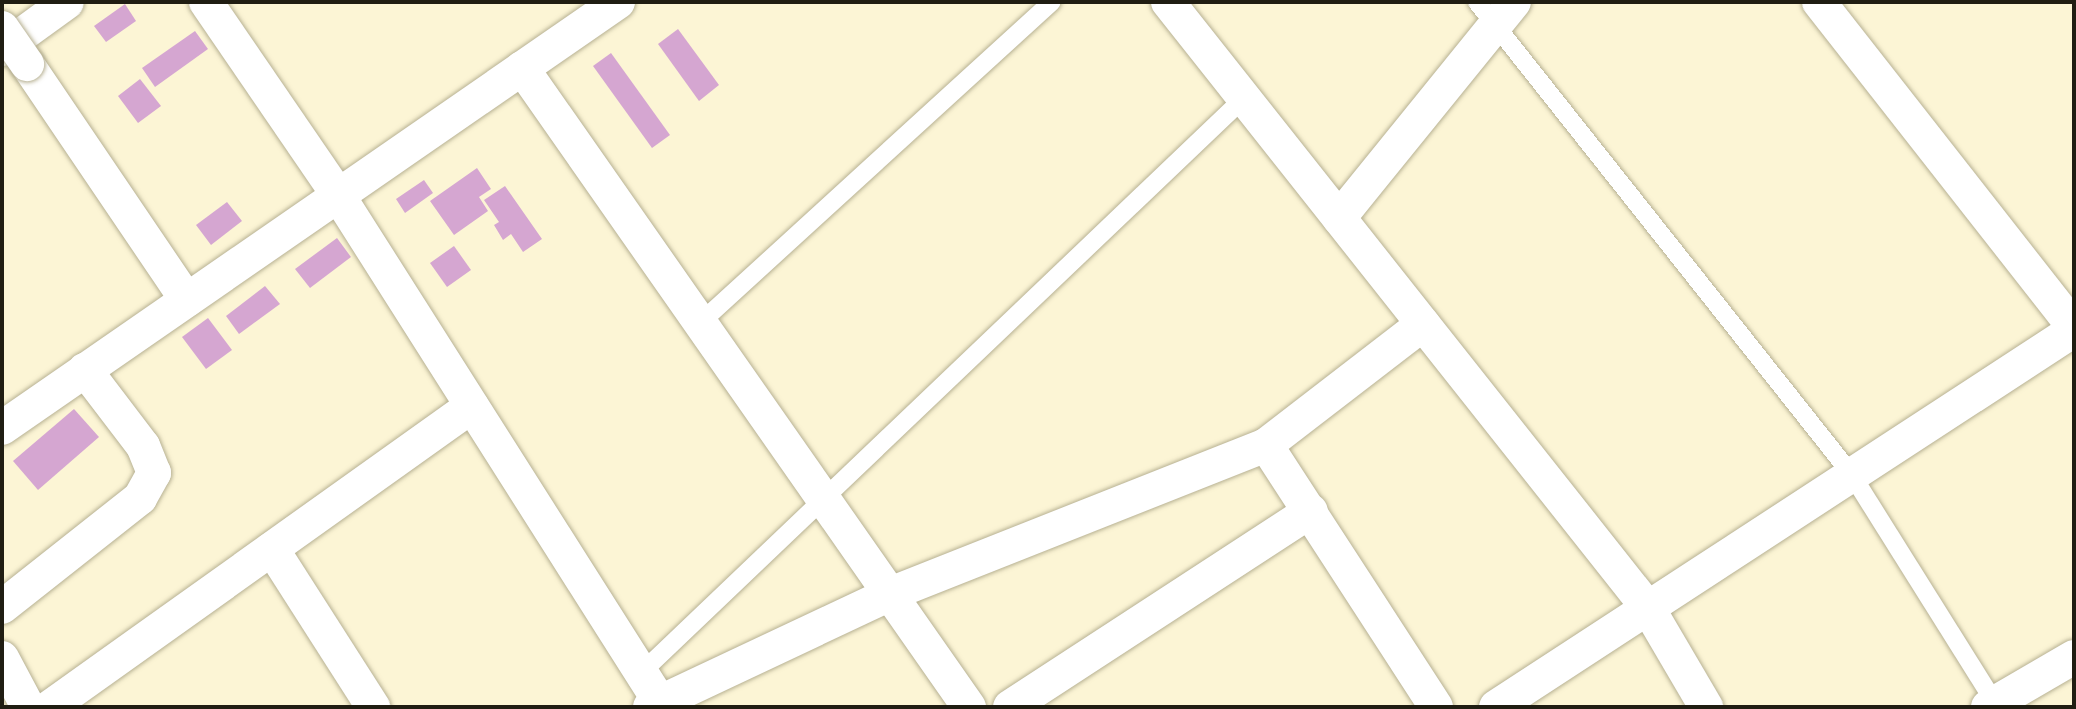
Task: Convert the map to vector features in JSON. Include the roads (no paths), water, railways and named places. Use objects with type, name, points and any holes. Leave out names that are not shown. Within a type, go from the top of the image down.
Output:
[{"type":"street","points":[[14,57],[67,2]]},
{"type":"street","points":[[206,2],[338,195],[641,673],[658,706],[890,594],[1266,445],[1423,324]]},
{"type":"street","points":[[2,428],[618,2]]},
{"type":"street","points":[[1168,2],[1648,608],[1706,707]]},
{"type":"street","points":[[1496,707],[2074,328],[1819,2]]},
{"type":"street","points":[[1339,218],[1496,10]]},
{"type":"street","points":[[2,28],[14,57],[187,300]]},
{"type":"street","points":[[522,68],[969,707]]},
{"type":"street","points":[[2,607],[140,498],[154,473],[143,446],[85,370]]},
{"type":"street","points":[[50,707],[472,406]]},
{"type":"street","points":[[1266,445],[1436,707]]},
{"type":"street","points":[[1010,707],[1311,511]]},
{"type":"street","points":[[272,549],[373,707]]},
{"type":"street","points":[[1991,705],[2074,657]]},
{"type":"street","points":[[2,658],[28,707]]},
{"type":"lane","points":[[700,323],[1052,2]]},
{"type":"lane","points":[[1496,10],[1852,475],[1991,705]]},
{"type":"lane","points":[[641,673],[1244,98]]}]
